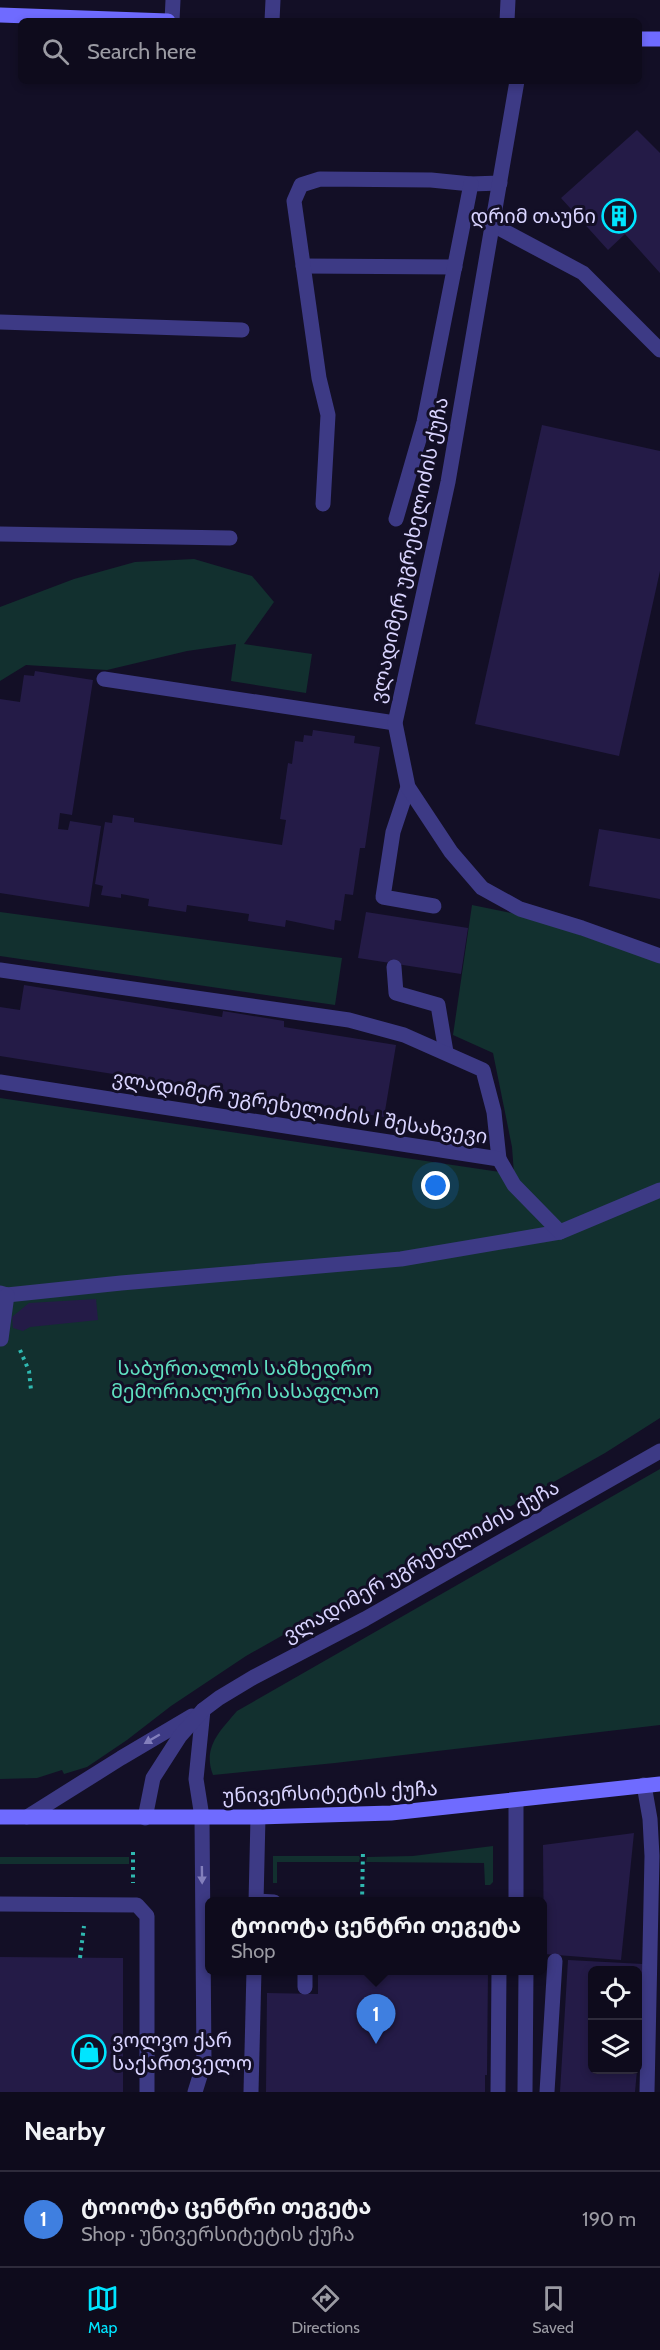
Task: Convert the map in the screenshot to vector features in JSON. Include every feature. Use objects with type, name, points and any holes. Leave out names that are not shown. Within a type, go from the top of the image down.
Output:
[{"type":"main road","points":[[0,15],[85,18]]},
{"type":"main road","points":[[642,39],[660,39]]},
{"type":"main road","name":"უნივერსიტეტის ქუჩა","points":[[0,1817],[258,1817],[391,1813],[516,1801],[652,1784]]},
{"type":"street","points":[[170,18],[173,0]]},
{"type":"street","points":[[272,18],[273,0]]},
{"type":"street","points":[[507,18],[508,0]]},
{"type":"street","name":"ვლადიმერ უგრეხელიძის ქუჩა","points":[[516,84],[448,482],[395,723],[408,787],[451,852],[482,888],[520,909],[660,956]]},
{"type":"street","points":[[323,504],[328,415],[319,378],[294,201],[302,185],[320,179],[500,183]]},
{"type":"street","points":[[396,519],[424,422],[471,184]]},
{"type":"street","points":[[493,225],[583,273],[660,350]]},
{"type":"street","points":[[303,266],[455,267]]},
{"type":"street","points":[[0,322],[242,330]]},
{"type":"street","points":[[0,534],[230,538]]},
{"type":"street","points":[[104,679],[395,723]]},
{"type":"street","points":[[408,787],[393,832],[383,897],[434,906]]},
{"type":"street","points":[[394,967],[396,993],[438,1005],[446,1052]]},
{"type":"street","points":[[0,970],[349,1020],[404,1035],[483,1070],[494,1112],[499,1159]]},
{"type":"street","name":"ვლადიმერ უგრეხელიძის I შესახვევი","points":[[0,1082],[499,1159],[514,1185],[560,1232]]},
{"type":"street","points":[[1,1339],[3,1294],[401,1259],[560,1232],[660,1190]]},
{"type":"street","name":"ვლადიმერ უგრეხელიძის ქუჩა","points":[[145,1818],[153,1778],[180,1736],[203,1710],[255,1677],[364,1620],[660,1451]]},
{"type":"street","points":[[195,2092],[204,2063],[202,1817],[196,1779],[203,1710]]},
{"type":"street","points":[[27,1817],[203,1710]]},
{"type":"street","points":[[647,2092],[656,1857],[650,1819],[652,1784]]},
{"type":"street","points":[[516,1801],[516,1897]]},
{"type":"street","points":[[256,1897],[258,1817]]},
{"type":"street","points":[[0,1904],[137,1905],[147,1916],[147,2092]]},
{"type":"street","points":[[547,2092],[555,1961]]},
{"type":"street","points":[[251,2092],[255,1975]]},
{"type":"street","points":[[305,1975],[305,1987]]},
{"type":"street","points":[[498,2092],[499,1975]]},
{"type":"street","points":[[525,2092],[526,1975]]},
{"type":"path","points":[[17,1344],[27,1364],[31,1390]]},
{"type":"path","points":[[362,1897],[363,1851]]},
{"type":"path","points":[[133,1852],[133,1864]]},
{"type":"green space","points":[[194,559],[252,576],[274,602],[244,644],[312,654],[306,693],[231,681],[236,644],[187,651],[107,670],[26,665],[0,681],[0,607],[74,579],[135,562]]},
{"type":"green space","name":"საბურთალოს სამხედრო მემორიალური სასაფლაო","points":[[472,905],[516,914],[660,961],[660,1418],[605,1453],[246,1656],[171,1706],[87,1767],[64,1774],[62,1770],[37,1778],[0,1779],[0,1098],[514,1174],[512,1147],[493,1053],[453,1035]]},
{"type":"green space","points":[[0,912],[342,958],[335,1005],[0,956]]},
{"type":"green space","points":[[660,1469],[660,1725],[213,1775],[210,1765],[212,1747],[219,1732],[237,1711]]},
{"type":"green space","points":[[493,1846],[493,1882],[490,1885],[485,1885],[484,1863],[366,1862],[367,1857],[413,1856]]},
{"type":"green space","points":[[273,1856],[359,1856],[360,1858],[359,1862],[277,1862],[277,1883],[273,1883]]},
{"type":"green space","points":[[0,1857],[129,1857],[129,1864],[0,1864]]},
{"type":"building","name":"დრიმ თაუნი","points":[[637,130],[660,153],[660,273],[625,234],[608,250],[561,198]]},
{"type":"building","points":[[542,425],[660,451],[660,571],[619,756],[475,724]]},
{"type":"building","points":[[35,671],[93,680],[72,815],[60,813],[58,829],[68,830],[70,821],[101,826],[89,907],[0,893],[0,699],[20,702],[24,675],[34,676]]},
{"type":"building","points":[[313,730],[355,736],[354,743],[380,747],[365,848],[360,848],[353,895],[345,894],[341,921],[335,920],[334,930],[286,920],[285,927],[248,921],[249,914],[187,905],[186,912],[148,906],[149,899],[121,894],[121,898],[101,895],[103,886],[95,884],[105,822],[112,823],[113,815],[134,818],[134,822],[282,845],[286,820],[280,819],[288,763],[292,764],[295,741],[303,742],[304,735],[312,736]]},
{"type":"building","points":[[599,829],[660,839],[660,899],[589,886]]},
{"type":"building","points":[[366,912],[468,928],[461,974],[358,958]]},
{"type":"building","points":[[24,985],[222,1017],[223,1011],[284,1021],[284,1027],[396,1045],[384,1117],[0,1056],[0,1007],[20,1010]]},
{"type":"building","points":[[96,1299],[98,1320],[30,1327],[23,1331],[13,1328],[12,1317],[29,1303]]},
{"type":"building","points":[[634,1833],[621,1960],[547,1954],[547,1897],[543,1897],[543,1845]]},
{"type":"building","points":[[0,1957],[123,1958],[123,2092],[0,2092]]},
{"type":"building","points":[[568,1960],[643,1964],[642,1980],[642,1966],[588,1966],[588,2074],[637,2074],[635,2092],[560,2092]]},
{"type":"building","points":[[318,1975],[488,1975],[485,2092],[266,2092],[267,1993],[318,1994]]},
{"type":"place","name":"დრიმ თაუნი","points":[[619,216]]},
{"type":"place","name":"ტოიოტა ცენტრი თეგეტა","points":[[376,2044]]},
{"type":"place","name":"ვოლვო ქარ საქართველო","points":[[89,2052]]}]
